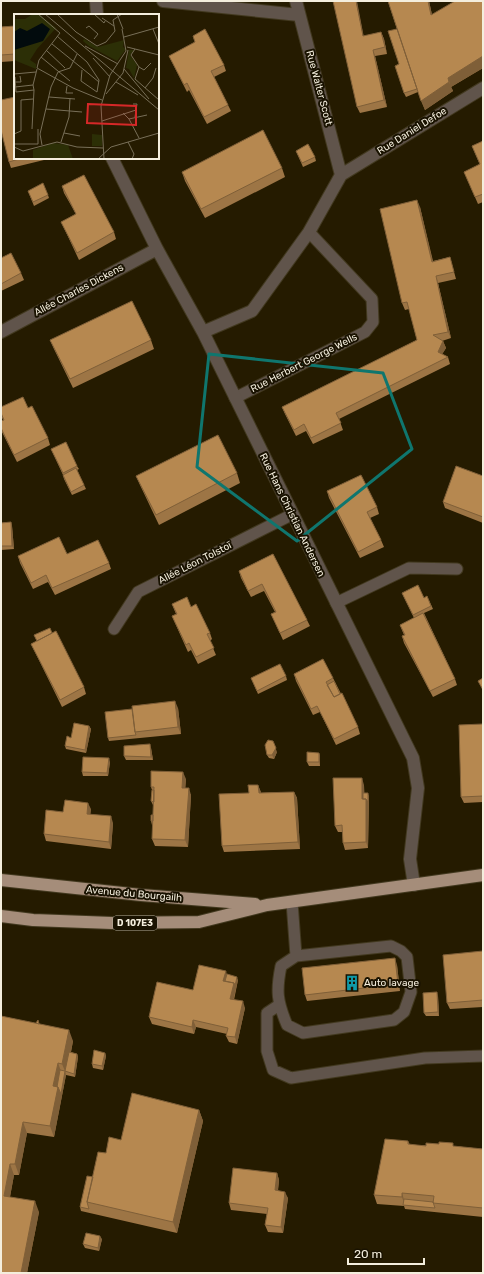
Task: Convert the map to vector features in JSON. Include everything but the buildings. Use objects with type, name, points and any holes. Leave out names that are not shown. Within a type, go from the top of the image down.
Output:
[{"type":"main road","name":"Avenue du Bourgailh","points":[[1,916],[33,920],[112,923],[199,922],[267,905],[483,875]]},
{"type":"main road","name":"Avenue du Bourgailh","points":[[1,880],[141,896],[267,905]]},
{"type":"street","points":[[96,1],[98,14]]},
{"type":"street","points":[[163,1],[299,15]]},
{"type":"street","name":"Rue Walter Scott","points":[[296,1],[341,175]]},
{"type":"street","name":"Rue Daniel Defoe","points":[[341,175],[483,88]]},
{"type":"street","name":"Rue Hans Christian Andersen","points":[[112,159],[157,249],[203,332],[413,758],[418,788],[410,859],[414,885]]},
{"type":"street","points":[[203,332],[252,311],[309,232],[341,175]]},
{"type":"street","name":"Allée Charles Dickens","points":[[1,332],[157,249]]},
{"type":"lane","name":"Rue Herbert George Wells","points":[[235,398],[365,332],[373,322],[372,299],[309,232]]},
{"type":"lane","name":"Allée Léon Tolstoï","points":[[114,629],[138,592],[292,515]]},
{"type":"lane","points":[[336,603],[409,568],[457,569]]},
{"type":"lane","points":[[292,902],[296,956]]},
{"type":"lane","points":[[391,946],[401,951],[407,957],[411,992],[404,1012],[394,1020],[303,1033],[287,1025],[278,1005],[277,986],[281,966],[296,956],[391,946]]},
{"type":"lane","points":[[278,1005],[267,1012],[268,1051],[273,1070],[291,1078],[425,1058],[483,1056]]},
{"type":"highlighted area","points":[[209,354],[383,373],[412,449],[297,541],[197,467]]},
{"type":"place","name":"Auto lavage","points":[[352,983]]}]
